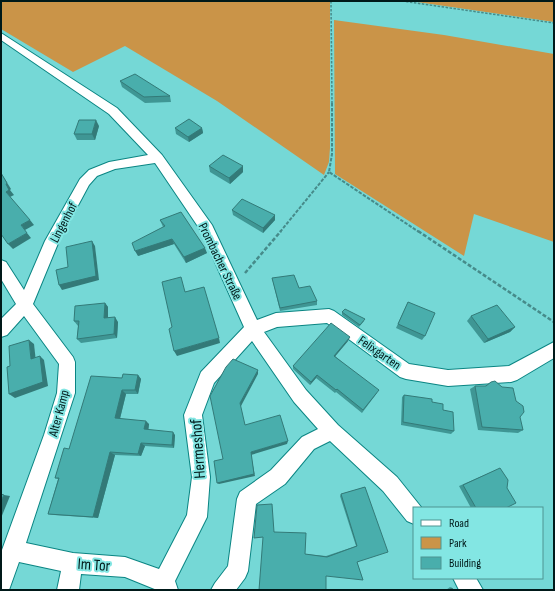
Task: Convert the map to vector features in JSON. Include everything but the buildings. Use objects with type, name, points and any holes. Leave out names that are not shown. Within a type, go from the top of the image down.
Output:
[{"type":"street","name":"Prombacher Straße","points":[[1,36],[113,111],[158,158],[206,229],[253,329],[300,396],[332,431],[390,484],[413,513]]},
{"type":"street","name":"Lingenhof","points":[[1,330],[25,305],[52,241],[84,182],[93,173],[113,165],[158,158]]},
{"type":"street","name":"Alter Kamp","points":[[1,266],[25,305],[67,362],[66,393],[1,585]]},
{"type":"street","name":"Felixgarten","points":[[253,329],[276,320],[329,316],[406,371],[448,378],[511,374],[554,349]]},
{"type":"street","name":"Hermeshof","points":[[166,586],[197,517],[201,477],[193,415],[207,378],[253,329]]},
{"type":"street","points":[[222,590],[238,571],[247,499],[278,477],[308,444],[332,431]]},
{"type":"street","name":"Im Tor","points":[[12,550],[73,563],[125,567],[166,586]]},
{"type":"street","points":[[68,590],[73,563]]},
{"type":"street","points":[[464,579],[472,590]]},
{"type":"path","points":[[233,285],[307,201],[329,172],[332,154],[331,1]]},
{"type":"path","points":[[402,1],[554,23]]},
{"type":"path","points":[[329,172],[554,322]]},
{"type":"green space","points":[[1,1],[330,1],[330,148],[329,162],[324,175],[217,101],[125,46],[73,72],[1,29]]},
{"type":"green space","points":[[410,1],[554,1],[554,22]]},
{"type":"green space","points":[[334,20],[444,35],[554,54],[554,242],[474,214],[464,256],[335,174]]}]
